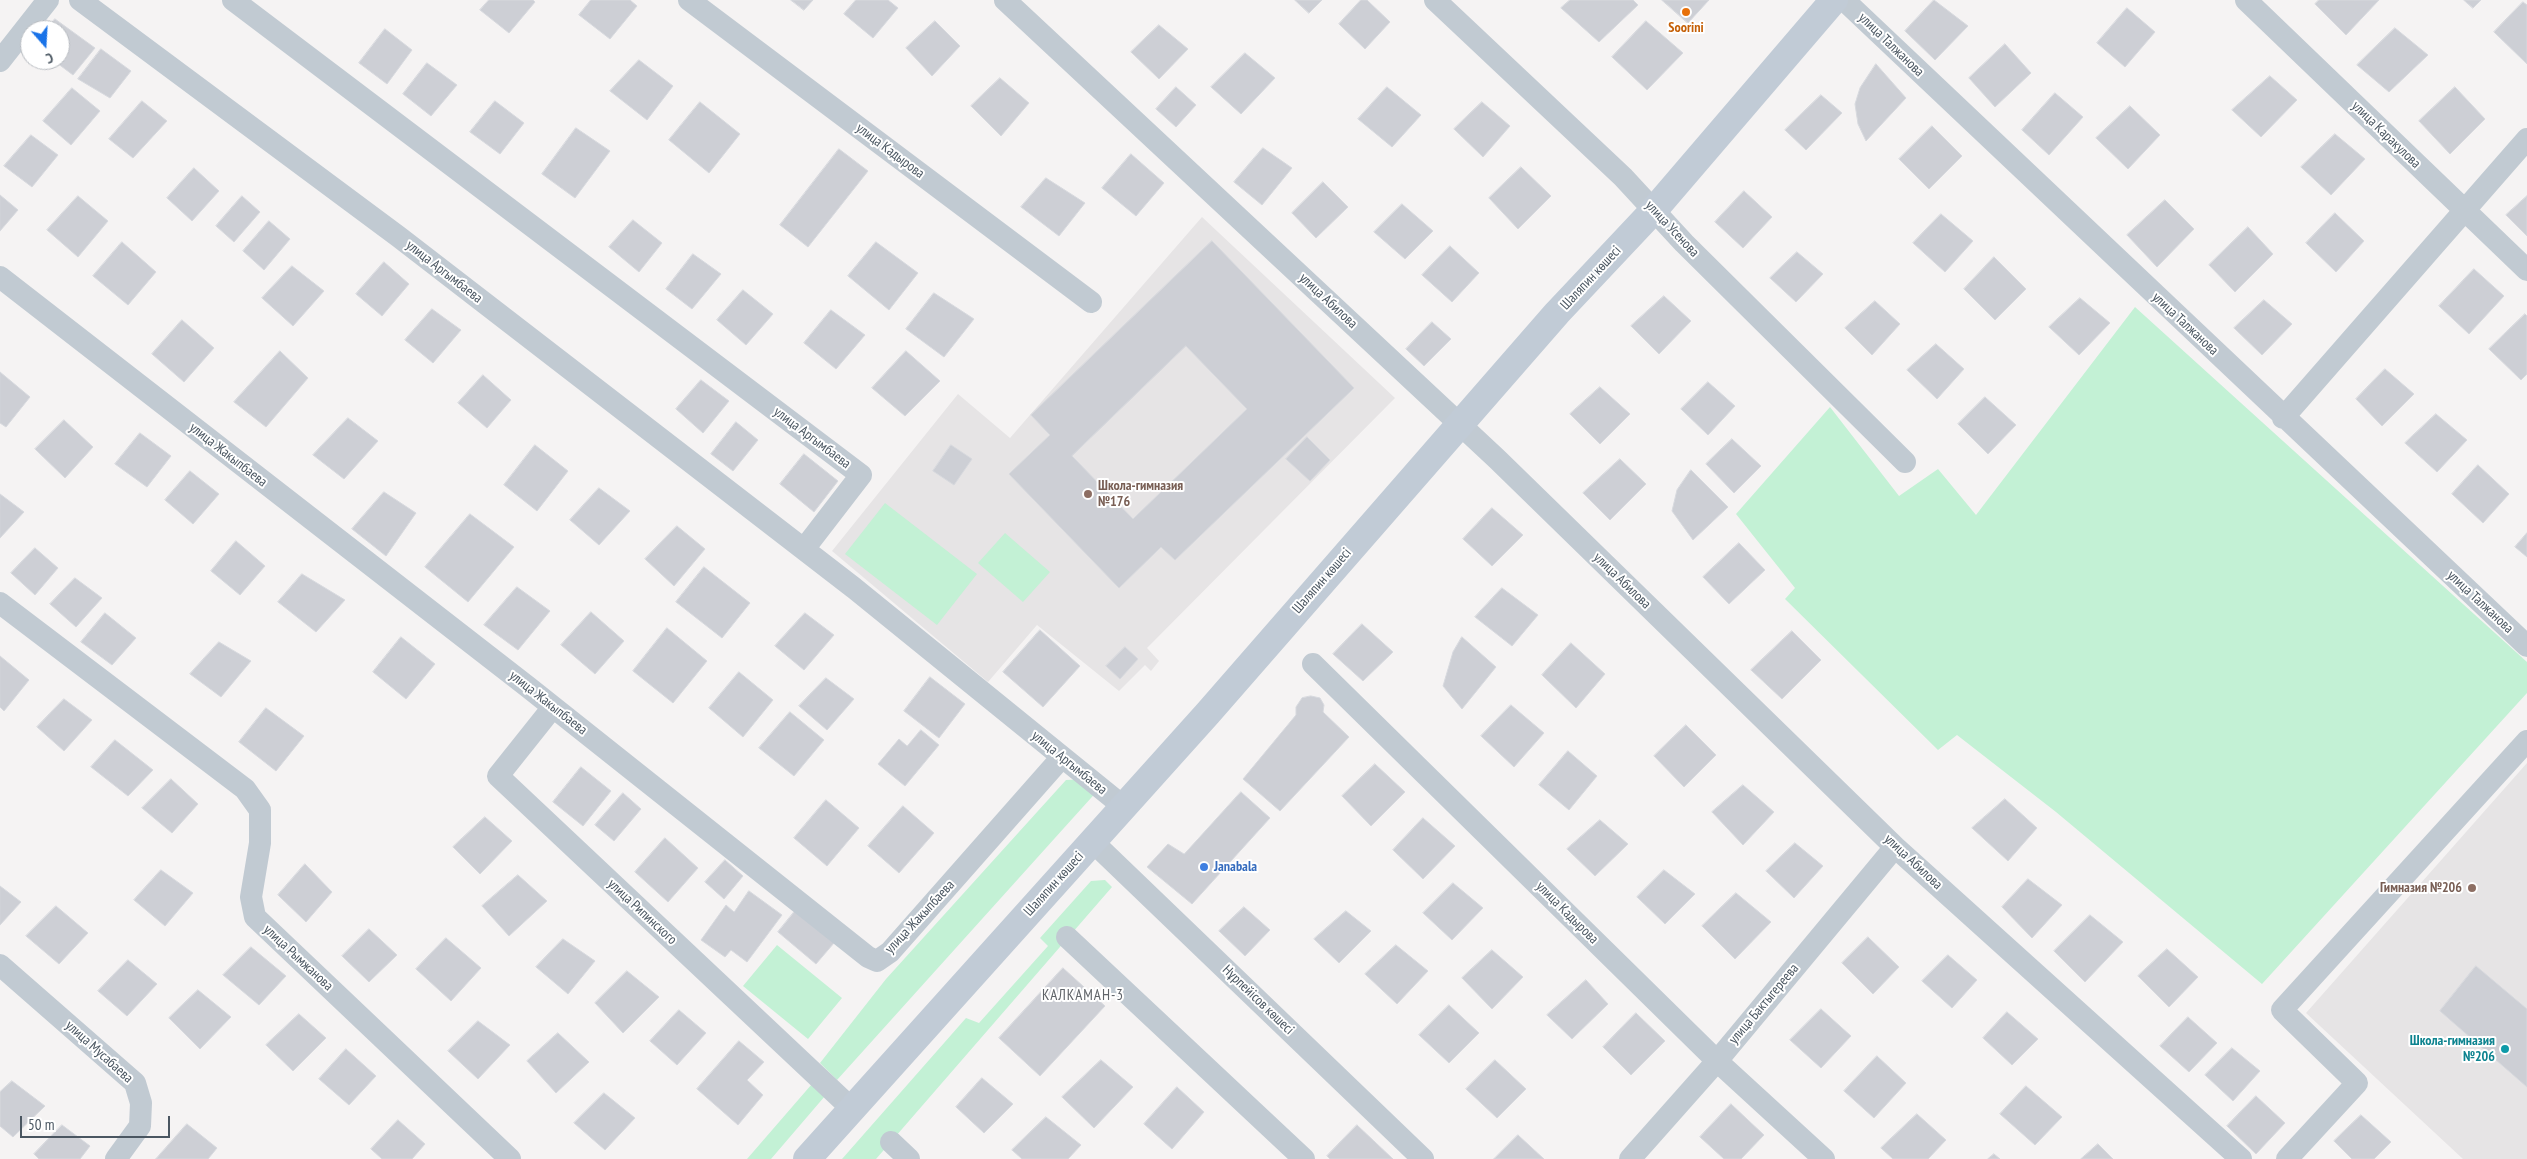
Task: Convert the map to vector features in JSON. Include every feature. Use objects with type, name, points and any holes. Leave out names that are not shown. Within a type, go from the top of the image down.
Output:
[{"type":"main road","name":"Шаляпин көшесі","points":[[807,1159],[1208,713],[1458,424],[1557,313],[1654,210],[1834,0]]},
{"type":"street","points":[[0,61],[48,0]]},
{"type":"street","name":"улица Аргымбаева","points":[[80,0],[399,237],[804,549],[1124,807]]},
{"type":"street","name":"улица Аргымбаева","points":[[233,0],[861,476],[804,549]]},
{"type":"street","name":"улица Кадырова","points":[[689,0],[1091,302]]},
{"type":"street","name":"улица Абилова","points":[[1004,0],[1458,424],[1895,847],[2241,1159]]},
{"type":"street","name":"улица Усенова","points":[[1435,0],[1624,177],[1654,210],[1905,462]]},
{"type":"street","name":"улица Талжанова","points":[[1844,0],[2283,418],[2527,646]]},
{"type":"street","name":"улица Каракулова","points":[[2246,0],[2527,270]]},
{"type":"street","points":[[2283,418],[2527,139]]},
{"type":"street","name":"улица Жакыпбаева","points":[[0,277],[553,707],[868,957],[877,961],[890,952],[1062,757]]},
{"type":"street","name":"улица Рымжанова","points":[[0,603],[246,789],[260,810],[260,843],[251,897],[255,917],[510,1159]]},
{"type":"street","name":"улица Кадырова","points":[[1313,664],[1717,1061],[1824,1159]]},
{"type":"street","name":"улица Рипинского","points":[[553,707],[498,776],[851,1108]]},
{"type":"street","points":[[2287,1159],[2357,1083],[2282,1010],[2527,741]]},
{"type":"street","name":"Нұрпейісов көшесі","points":[[1092,842],[1423,1159]]},
{"type":"street","name":"улица Бактыгереева","points":[[1630,1159],[1717,1061],[1895,847]]},
{"type":"street","points":[[1067,936],[1304,1159]]},
{"type":"street","name":"улица Мусабаева","points":[[0,966],[135,1082],[141,1103],[140,1126],[116,1159]]},
{"type":"street","points":[[891,1142],[909,1159]]},
{"type":"shaded area","name":"Школа-гимназия №176","points":[[1202,217],[1395,398],[1147,648],[1159,661],[1151,671],[1145,665],[1119,691],[1037,625],[988,682],[832,551],[958,394],[1010,438]]},
{"type":"shaded area","name":"Гимназия №206","points":[[2527,763],[2527,1159],[2463,1159],[2306,1013]]},
{"type":"green space","points":[[2135,307],[2527,662],[2527,693],[2262,984],[2056,812],[1957,735],[1938,750],[1785,599],[1795,588],[1736,514],[1830,407],[1899,496],[1938,469],[1976,515]]},
{"type":"green space","points":[[885,503],[977,574],[937,625],[845,554]]},
{"type":"green space","points":[[1005,533],[1050,572],[1023,602],[978,563]]},
{"type":"green space","points":[[1087,779],[1100,788],[837,1080],[820,1063],[886,979],[1066,780]]},
{"type":"green space","points":[[1105,880],[1112,887],[876,1159],[842,1159],[966,1018],[979,1023],[1048,946],[1040,938],[1091,881]]},
{"type":"green space","points":[[777,945],[842,998],[808,1039],[743,986]]},
{"type":"green space","points":[[818,1077],[831,1089],[771,1159],[747,1159]]},
{"type":"building","points":[[489,0],[533,0],[535,2],[509,33],[480,10]]},
{"type":"building","points":[[591,0],[630,0],[637,6],[610,39],[579,15]]},
{"type":"building","points":[[791,0],[813,0],[804,10]]},
{"type":"building","points":[[856,0],[888,0],[898,8],[873,38],[844,14]]},
{"type":"building","points":[[1295,0],[1322,0],[1309,13]]},
{"type":"building","points":[[1361,0],[1367,0],[1390,22],[1365,49],[1339,24]]},
{"type":"building","points":[[1570,0],[1633,0],[1638,5],[1599,42],[1561,8]]},
{"type":"building","name":"Soorini","points":[[1662,0],[1709,0],[1688,23]]},
{"type":"building","points":[[1934,0],[1968,26],[1935,60],[1905,31]]},
{"type":"building","points":[[2319,0],[2379,0],[2346,35],[2315,4]]},
{"type":"building","points":[[2464,0],[2481,0],[2473,8]]},
{"type":"building","points":[[2523,2],[2527,5],[2527,64],[2494,32]]},
{"type":"building","points":[[2127,8],[2155,32],[2125,67],[2097,43]]},
{"type":"building","points":[[935,21],[960,46],[932,76],[906,48]]},
{"type":"building","points":[[1646,21],[1683,53],[1647,90],[1612,57]]},
{"type":"building","points":[[1159,25],[1188,49],[1159,79],[1131,52]]},
{"type":"building","points":[[2395,28],[2428,55],[2389,92],[2357,65]]},
{"type":"building","points":[[385,29],[412,50],[387,84],[359,63]]},
{"type":"building","points":[[70,30],[95,48],[73,75],[66,70],[70,70]]},
{"type":"building","points":[[2005,44],[2031,73],[1995,107],[1969,78]]},
{"type":"building","points":[[101,49],[131,71],[110,98],[78,79]]},
{"type":"building","points":[[1245,53],[1275,78],[1241,114],[1211,87]]},
{"type":"building","points":[[639,60],[673,86],[647,120],[610,91]]},
{"type":"building","points":[[427,63],[457,85],[431,116],[403,94]]},
{"type":"building","points":[[1876,64],[1906,98],[1866,141],[1858,124],[1855,104],[1860,88]]},
{"type":"building","points":[[2270,76],[2297,100],[2261,137],[2232,110]]},
{"type":"building","points":[[1000,78],[1029,103],[1001,136],[971,106]]},
{"type":"building","points":[[1176,87],[1196,105],[1176,127],[1156,109]]},
{"type":"building","points":[[1387,87],[1421,115],[1392,147],[1358,119]]},
{"type":"building","points":[[2455,87],[2485,119],[2450,154],[2419,121]]},
{"type":"building","points":[[72,88],[100,111],[71,145],[43,121]]},
{"type":"building","points":[[2055,93],[2083,117],[2049,155],[2022,130]]},
{"type":"building","points":[[1821,95],[1842,113],[1806,150],[1785,130]]},
{"type":"building","points":[[142,101],[167,121],[133,158],[109,139]]},
{"type":"building","points":[[495,101],[524,123],[500,154],[470,132]]},
{"type":"building","points":[[700,102],[740,134],[709,173],[669,140]]},
{"type":"building","points":[[1482,102],[1510,126],[1483,157],[1454,129]]},
{"type":"building","points":[[2130,106],[2160,135],[2128,169],[2096,138]]},
{"type":"building","points":[[1932,126],[1962,156],[1929,189],[1899,159]]},
{"type":"building","points":[[576,128],[610,151],[575,198],[542,174]]},
{"type":"building","points":[[2335,134],[2365,159],[2331,195],[2301,167]]},
{"type":"building","points":[[31,135],[58,155],[32,187],[4,166]]},
{"type":"building","points":[[1263,148],[1292,168],[1262,205],[1234,182]]},
{"type":"building","points":[[839,149],[868,171],[808,247],[780,225]]},
{"type":"building","points":[[1131,154],[1164,183],[1136,216],[1102,188]]},
{"type":"building","points":[[1521,167],[1551,196],[1518,229],[1489,198]]},
{"type":"building","points":[[194,168],[219,191],[192,221],[167,198]]},
{"type":"building","points":[[1046,178],[1085,203],[1059,236],[1021,207]]},
{"type":"building","points":[[1323,182],[1348,207],[1316,238],[1292,213]]},
{"type":"building","points":[[1744,191],[1772,217],[1743,248],[1715,222]]},
{"type":"building","points":[[0,195],[18,210],[0,231]]},
{"type":"building","points":[[78,196],[108,221],[78,257],[47,230]]},
{"type":"building","points":[[242,196],[260,212],[234,242],[216,226]]},
{"type":"building","points":[[2527,196],[2527,236],[2506,215]]},
{"type":"building","points":[[2165,200],[2194,229],[2157,267],[2127,235]]},
{"type":"building","points":[[1402,204],[1433,231],[1405,259],[1374,232]]},
{"type":"building","points":[[2335,213],[2364,241],[2336,272],[2306,243]]},
{"type":"building","points":[[1941,214],[1973,241],[1945,272],[1913,243]]},
{"type":"building","points":[[633,220],[662,243],[639,272],[609,247]]},
{"type":"building","points":[[269,221],[290,239],[264,270],[243,251]]},
{"type":"building","points":[[2248,227],[2273,254],[2235,292],[2209,265]]},
{"type":"building","points":[[1212,241],[1354,388],[1175,560],[1161,547],[1119,588],[1009,474],[1050,435],[1031,415]],"holes":[[[1186,346],[1247,409],[1133,519],[1072,456]]]},
{"type":"building","points":[[122,242],[156,272],[128,305],[93,276]]},
{"type":"building","points":[[876,242],[918,273],[889,310],[848,276]]},
{"type":"building","points":[[1450,246],[1479,273],[1452,302],[1422,275]]},
{"type":"building","points":[[1797,252],[1823,274],[1796,302],[1770,278]]},
{"type":"building","points":[[693,254],[721,274],[692,309],[666,289]]},
{"type":"building","points":[[1994,257],[2026,289],[1995,320],[1964,289]]},
{"type":"building","points":[[384,262],[409,284],[382,316],[356,294]]},
{"type":"building","points":[[292,266],[324,291],[293,326],[262,298]]},
{"type":"building","points":[[2474,269],[2504,296],[2469,334],[2439,306]]},
{"type":"building","points":[[743,290],[773,314],[746,345],[717,320]]},
{"type":"building","points":[[934,293],[974,319],[944,357],[906,329]]},
{"type":"building","points":[[1664,296],[1691,321],[1659,354],[1631,326]]},
{"type":"building","points":[[2080,298],[2110,323],[2079,355],[2049,327]]},
{"type":"building","points":[[2264,300],[2292,324],[2262,355],[2234,328]]},
{"type":"building","points":[[1875,301],[1900,324],[1872,355],[1845,328]]},
{"type":"building","points":[[432,309],[461,330],[433,363],[405,340]]},
{"type":"building","points":[[831,310],[865,335],[836,369],[804,343]]},
{"type":"building","points":[[2525,314],[2527,316],[2527,374],[2521,380],[2489,349]]},
{"type":"building","points":[[182,320],[214,348],[184,382],[152,354]]},
{"type":"building","points":[[1432,322],[1451,339],[1424,366],[1406,349]]},
{"type":"building","points":[[1936,344],[1964,369],[1937,399],[1907,370]]},
{"type":"building","points":[[280,351],[308,378],[266,427],[234,402]]},
{"type":"building","points":[[906,351],[940,381],[905,416],[872,388]]},
{"type":"building","points":[[2385,369],[2414,394],[2382,426],[2356,399]]},
{"type":"building","points":[[0,372],[30,397],[6,427],[0,423]]},
{"type":"building","points":[[483,375],[511,400],[487,428],[458,403]]},
{"type":"building","points":[[701,380],[729,401],[703,433],[676,409]]},
{"type":"building","points":[[1708,382],[1735,406],[1708,435],[1681,409]]},
{"type":"building","points":[[1600,387],[1630,414],[1600,444],[1570,414]]},
{"type":"building","points":[[1985,397],[2016,425],[1988,454],[1958,424]]},
{"type":"building","points":[[2436,414],[2467,440],[2437,472],[2405,443]]},
{"type":"building","points":[[348,418],[378,441],[344,479],[313,455]]},
{"type":"building","points":[[64,420],[93,447],[65,478],[35,449]]},
{"type":"building","points":[[736,422],[758,440],[733,471],[711,454]]},
{"type":"building","points":[[140,433],[171,456],[147,487],[115,464]]},
{"type":"building","points":[[1307,437],[1330,460],[1310,481],[1286,459]]},
{"type":"building","points":[[1732,439],[1761,466],[1734,493],[1706,464]]},
{"type":"building","points":[[535,445],[568,471],[537,511],[504,485]]},
{"type":"building","points":[[951,445],[972,459],[954,485],[933,471]]},
{"type":"building","points":[[804,454],[838,481],[814,512],[780,484]]},
{"type":"building","points":[[1620,459],[1646,484],[1610,520],[1583,493]]},
{"type":"building","points":[[2478,465],[2509,494],[2483,523],[2452,494]]},
{"type":"building","points":[[1691,470],[1728,507],[1693,540],[1672,511],[1677,490]]},
{"type":"building","points":[[190,471],[219,494],[193,524],[165,500]]},
{"type":"building","points":[[599,488],[630,511],[599,545],[570,520]]},
{"type":"building","points":[[384,492],[416,513],[386,556],[352,529]]},
{"type":"building","points":[[0,494],[24,512],[0,538]]},
{"type":"building","points":[[1492,508],[1523,535],[1492,566],[1463,539]]},
{"type":"building","points":[[470,514],[514,547],[468,602],[425,567]]},
{"type":"building","points":[[677,526],[705,549],[674,586],[645,559]]},
{"type":"building","points":[[2527,533],[2527,557],[2515,547]]},
{"type":"building","points":[[236,541],[265,566],[240,595],[211,571]]},
{"type":"building","points":[[1739,543],[1765,570],[1729,604],[1703,577]]},
{"type":"building","points":[[35,548],[58,568],[35,595],[11,573]]},
{"type":"building","points":[[704,567],[750,603],[722,638],[676,602]]},
{"type":"building","points":[[302,574],[345,600],[316,632],[278,602]]},
{"type":"building","points":[[75,578],[102,598],[76,627],[50,604]]},
{"type":"building","points":[[517,587],[550,611],[518,650],[484,625]]},
{"type":"building","points":[[1502,588],[1538,615],[1512,646],[1475,617]]},
{"type":"building","points":[[591,612],[624,641],[595,674],[561,645]]},
{"type":"building","points":[[105,613],[136,638],[112,665],[81,642]]},
{"type":"building","points":[[805,613],[834,635],[804,670],[775,646]]},
{"type":"building","points":[[1362,624],[1393,652],[1363,681],[1333,654]]},
{"type":"building","points":[[667,628],[707,661],[673,703],[633,671]]},
{"type":"building","points":[[1040,630],[1080,666],[1043,707],[1003,672]]},
{"type":"building","points":[[1792,631],[1821,660],[1782,699],[1751,670]]},
{"type":"building","points":[[401,637],[435,664],[406,699],[373,672]]},
{"type":"building","points":[[1462,637],[1496,667],[1462,709],[1443,686],[1453,652]]},
{"type":"building","points":[[219,642],[251,661],[221,697],[190,674]]},
{"type":"building","points":[[1571,643],[1605,674],[1576,708],[1542,675]]},
{"type":"building","points":[[1125,647],[1138,659],[1120,679],[1106,666]]},
{"type":"building","points":[[0,656],[29,680],[4,711],[0,707]]},
{"type":"building","points":[[739,672],[773,700],[743,737],[709,708]]},
{"type":"building","points":[[930,677],[965,704],[939,738],[904,711]]},
{"type":"building","points":[[826,678],[854,699],[827,730],[799,706]]},
{"type":"building","points":[[1311,696],[1320,698],[1324,705],[1323,712],[1349,737],[1280,811],[1243,779],[1296,715],[1296,707],[1302,698]]},
{"type":"building","points":[[64,699],[92,720],[64,751],[37,727]]},
{"type":"building","points":[[1511,705],[1544,733],[1514,767],[1481,736]]},
{"type":"building","points":[[266,708],[304,736],[276,771],[239,742]]},
{"type":"building","points":[[790,712],[824,740],[794,776],[759,748]]},
{"type":"building","points":[[1686,725],[1716,755],[1684,787],[1654,756]]},
{"type":"building","points":[[921,730],[939,745],[905,786],[878,764],[899,739],[907,746]]},
{"type":"building","points":[[115,740],[153,770],[128,796],[91,767]]},
{"type":"building","points":[[1568,751],[1597,776],[1569,810],[1539,785]]},
{"type":"building","points":[[1375,764],[1405,792],[1371,826],[1342,796]]},
{"type":"building","points":[[581,767],[611,791],[583,826],[553,802]]},
{"type":"building","points":[[171,779],[198,804],[172,833],[142,808]]},
{"type":"building","points":[[1743,785],[1774,812],[1743,845],[1712,812]]},
{"type":"building","points":[[1241,792],[1270,818],[1192,904],[1147,867],[1168,844],[1184,854]]},
{"type":"building","points":[[623,793],[641,809],[614,841],[595,825]]},
{"type":"building","points":[[2005,799],[2037,828],[2008,861],[1972,828]]},
{"type":"building","points":[[826,800],[859,828],[827,866],[794,838]]},
{"type":"building","points":[[903,806],[934,833],[899,873],[868,846]]},
{"type":"building","points":[[485,817],[512,841],[480,874],[453,847]]},
{"type":"building","points":[[1423,818],[1455,846],[1423,879],[1393,850]]},
{"type":"building","points":[[1600,820],[1628,844],[1595,876],[1567,849]]},
{"type":"building","points":[[665,838],[698,868],[668,902],[635,872]]},
{"type":"building","points":[[1795,843],[1823,866],[1794,898],[1766,871]]},
{"type":"building","points":[[725,860],[743,876],[724,899],[705,882]]},
{"type":"building","points":[[305,864],[332,892],[306,922],[278,895]]},
{"type":"building","points":[[161,870],[193,893],[165,926],[134,900]]},
{"type":"building","points":[[1664,870],[1695,894],[1665,924],[1637,897]]},
{"type":"building","points":[[518,875],[547,901],[509,936],[482,906]]},
{"type":"building","points":[[2028,879],[2062,905],[2032,938],[2002,907]]},
{"type":"building","points":[[1453,883],[1483,908],[1452,940],[1423,913]]},
{"type":"building","points":[[0,886],[21,902],[0,925]]},
{"type":"building","points":[[749,891],[782,915],[747,962],[731,950],[725,957],[701,940],[726,905],[734,912]]},
{"type":"building","points":[[1736,893],[1771,922],[1735,959],[1702,926]]},
{"type":"building","points":[[56,906],[88,933],[59,964],[26,936]]},
{"type":"building","points":[[1244,907],[1270,930],[1245,956],[1219,931]]},
{"type":"building","points":[[795,911],[834,943],[816,964],[778,932]]},
{"type":"building","points":[[1346,911],[1371,931],[1339,963],[1314,939]]},
{"type":"building","points":[[2090,915],[2123,942],[2085,982],[2054,951]]},
{"type":"building","points":[[369,929],[397,955],[369,982],[342,956]]},
{"type":"building","points":[[1868,937],[1899,967],[1873,994],[1842,963]]},
{"type":"building","points":[[446,938],[481,968],[451,1001],[416,969]]},
{"type":"building","points":[[563,939],[595,961],[568,994],[536,967]]},
{"type":"building","points":[[1396,945],[1428,971],[1397,1004],[1365,974]]},
{"type":"building","points":[[251,947],[286,976],[259,1005],[223,975]]},
{"type":"building","points":[[2167,949],[2198,977],[2169,1007],[2138,976]]},
{"type":"building","points":[[1492,950],[1523,977],[1492,1009],[1462,978]]},
{"type":"building","points":[[1948,955],[1977,980],[1952,1008],[1922,981]]},
{"type":"building","points":[[128,960],[157,984],[127,1016],[98,991]]},
{"type":"building","name":"Школа-гимназия №206","points":[[2476,966],[2527,1009],[2527,1087],[2440,1011]]},
{"type":"building","points":[[1063,968],[1105,1006],[1040,1076],[999,1038]]},
{"type":"building","points":[[627,971],[659,997],[623,1033],[595,1003]]},
{"type":"building","points":[[1586,980],[1608,1004],[1572,1039],[1547,1015]]},
{"type":"building","points":[[198,990],[231,1017],[200,1049],[169,1018]]},
{"type":"building","points":[[1449,1005],[1479,1033],[1449,1063],[1419,1035]]},
{"type":"building","points":[[1821,1009],[1851,1036],[1821,1068],[1790,1040]]},
{"type":"building","points":[[679,1010],[706,1033],[677,1065],[650,1041]]},
{"type":"building","points":[[2007,1012],[2038,1039],[2012,1065],[1983,1038]]},
{"type":"building","points":[[1636,1013],[1665,1041],[1631,1075],[1603,1047]]},
{"type":"building","points":[[299,1014],[326,1038],[293,1071],[266,1045]]},
{"type":"building","points":[[2188,1017],[2217,1043],[2189,1072],[2160,1046]]},
{"type":"building","points":[[478,1021],[510,1045],[478,1079],[448,1051]]},
{"type":"building","points":[[558,1033],[589,1062],[556,1093],[527,1061]]},
{"type":"building","points":[[739,1041],[764,1062],[747,1080],[763,1095],[738,1125],[697,1089]]},
{"type":"building","points":[[2232,1048],[2260,1071],[2233,1101],[2205,1075]]},
{"type":"building","points":[[346,1049],[376,1076],[349,1105],[319,1079]]},
{"type":"building","points":[[1877,1056],[1906,1083],[1874,1118],[1844,1091]]},
{"type":"building","points":[[1101,1060],[1133,1087],[1094,1128],[1062,1097]]},
{"type":"building","points":[[1495,1060],[1526,1089],[1497,1118],[1466,1089]]},
{"type":"building","points":[[982,1078],[1013,1104],[984,1133],[956,1107]]},
{"type":"building","points":[[12,1081],[45,1106],[13,1137],[0,1126],[0,1092]]},
{"type":"building","points":[[2026,1086],[2062,1117],[2035,1145],[2000,1114]]},
{"type":"building","points":[[1177,1087],[1204,1112],[1172,1149],[1144,1124]]},
{"type":"building","points":[[604,1093],[635,1118],[605,1150],[574,1123]]},
{"type":"building","points":[[2256,1096],[2285,1123],[2256,1154],[2227,1126]]},
{"type":"building","points":[[1731,1104],[1764,1135],[1741,1159],[1724,1159],[1700,1137]]},
{"type":"building","points":[[1917,1114],[1946,1140],[1928,1159],[1893,1159],[1881,1148]]},
{"type":"building","points":[[2361,1115],[2391,1142],[2374,1159],[2352,1159],[2334,1141]]},
{"type":"building","points":[[1046,1117],[1081,1145],[1068,1159],[1022,1159],[1012,1150]]},
{"type":"building","points":[[398,1120],[425,1144],[412,1159],[382,1159],[371,1149]]},
{"type":"building","points":[[187,1124],[217,1148],[208,1159],[156,1159]]},
{"type":"building","points":[[62,1125],[90,1146],[80,1159],[39,1159],[34,1154]]},
{"type":"building","points":[[1357,1125],[1393,1159],[1330,1159],[1327,1156]]},
{"type":"building","points":[[1518,1135],[1544,1159],[1494,1159]]},
{"type":"building","points":[[2098,1144],[2113,1159],[2081,1159]]},
{"type":"building","points":[[1994,1154],[2000,1159],[1988,1159]]},
{"type":"place","name":"Soorini","points":[[1686,12]]},
{"type":"place","name":"Школа-гимназия №176","points":[[1088,494]]},
{"type":"place","name":"Janabala","points":[[1204,867]]},
{"type":"place","name":"Гимназия №206","points":[[2472,888]]},
{"type":"place","name":"Школа-гимназия №206","points":[[2505,1049]]},
{"type":"district","name":"КАЛКАМАН-3","points":[[1083,996]]}]
